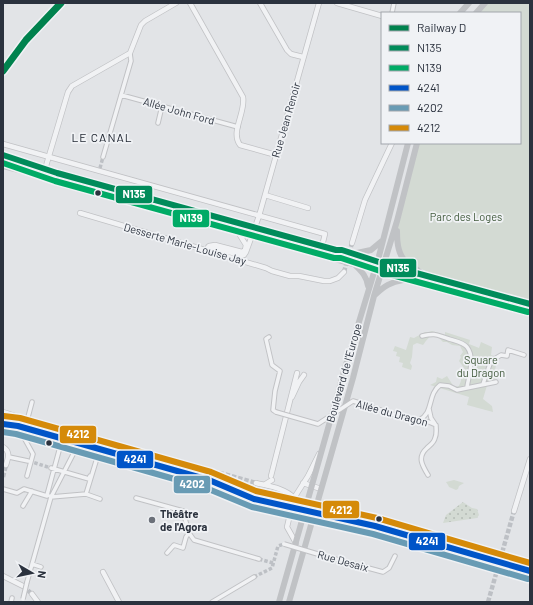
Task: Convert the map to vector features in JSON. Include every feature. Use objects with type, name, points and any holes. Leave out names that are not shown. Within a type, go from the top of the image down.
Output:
[{"type":"main road","points":[[461,12],[468,3]]},
{"type":"main road","points":[[477,12],[485,3]]},
{"type":"main road","name":"Boulevard de l'Europe","points":[[279,602],[368,290],[378,261],[407,144]]},
{"type":"main road","name":"Boulevard de l'Europe","points":[[289,602],[374,296],[398,221],[417,144]]},
{"type":"main road","points":[[3,155],[125,192],[352,253],[384,264],[530,304]]},
{"type":"main road","points":[[3,166],[43,176],[72,186],[356,266],[530,308]]},
{"type":"main road","points":[[398,221],[398,249],[402,258],[408,264],[416,267],[420,274]]},
{"type":"main road","points":[[352,253],[363,253],[371,250],[383,240]]},
{"type":"main road","points":[[356,266],[367,280],[368,290]]},
{"type":"main road","points":[[374,296],[386,285],[394,281],[407,279]]},
{"type":"street","points":[[103,157],[131,61],[130,53],[141,25],[145,21],[176,3]]},
{"type":"street","points":[[190,3],[243,97],[244,104],[238,127],[237,140],[240,145],[276,155]]},
{"type":"street","points":[[260,3],[287,50],[291,54],[303,57]]},
{"type":"street","name":"Rue Jean Renoir","points":[[208,246],[239,255],[244,255],[246,252],[259,216],[319,3]]},
{"type":"street","points":[[337,3],[381,16]]},
{"type":"street","points":[[43,176],[68,92],[72,86],[130,53]]},
{"type":"street","name":"Allée John Ford","points":[[121,94],[238,127]]},
{"type":"street","points":[[158,123],[162,106]]},
{"type":"street","points":[[3,144],[324,234],[322,246]]},
{"type":"street","points":[[352,243],[365,200],[392,144]]},
{"type":"street","points":[[265,195],[308,208]]},
{"type":"street","name":"Desserte Marie-Louise Jay","points":[[80,213],[290,276],[330,281],[338,278],[344,272]]},
{"type":"street","points":[[202,249],[215,245],[242,252],[246,245],[238,232]]},
{"type":"street","points":[[422,336],[435,334],[466,346],[471,356],[467,387]]},
{"type":"street","name":"Allée du Dragon","points":[[269,336],[266,339],[272,365],[280,371],[273,410],[318,424],[353,401],[373,406],[404,418],[436,425],[436,437],[433,444],[426,449],[422,455],[421,463],[428,475]]},
{"type":"street","points":[[483,384],[491,362],[498,357],[501,355],[506,356],[508,350],[524,355]]},
{"type":"street","points":[[264,485],[272,478],[297,373]]},
{"type":"street","points":[[291,399],[304,375]]},
{"type":"street","points":[[418,420],[427,414],[432,394],[440,385],[449,386],[457,390],[496,382]]},
{"type":"street","points":[[27,476],[33,454],[22,436],[32,402]]},
{"type":"street","points":[[429,408],[431,418],[436,425]]},
{"type":"street","points":[[3,412],[25,419]]},
{"type":"street","points":[[49,496],[64,472],[82,437],[101,445],[86,494]]},
{"type":"street","points":[[296,543],[287,527],[294,498],[323,446]]},
{"type":"street","points":[[3,447],[8,451],[6,465]]},
{"type":"street","points":[[22,600],[25,583],[32,564],[49,496],[52,468],[60,447],[75,451]]},
{"type":"street","points":[[8,457],[28,461]]},
{"type":"street","points":[[514,511],[530,459]]},
{"type":"street","points":[[52,468],[89,479],[92,471]]},
{"type":"street","points":[[256,483],[281,490],[290,494],[294,498]]},
{"type":"street","points":[[303,483],[321,489]]},
{"type":"street","points":[[3,489],[17,493],[24,489],[49,496],[86,494],[100,499]]},
{"type":"street","points":[[23,506],[32,491]]},
{"type":"street","points":[[136,498],[183,511],[189,534],[194,540],[259,559]]},
{"type":"street","points":[[167,553],[174,545],[184,548],[186,537],[189,534]]},
{"type":"street","name":"Rue Desaix","points":[[284,544],[383,572],[389,568],[395,556]]},
{"type":"street","points":[[32,564],[41,567]]},
{"type":"street","points":[[103,572],[119,602]]},
{"type":"street","points":[[3,576],[25,583]]},
{"type":"street","points":[[212,602],[254,577]]},
{"type":"street","points":[[32,594],[38,602]]},
{"type":"green space","name":"Parc des Loges","points":[[485,3],[530,3],[530,304],[465,286],[416,267],[402,258],[397,238],[397,221],[417,144],[521,144],[521,12],[477,12]]},
{"type":"green space","name":"Square du Dragon","points":[[432,331],[445,335],[445,332],[470,340],[469,344],[479,348],[481,342],[492,347],[491,355],[498,357],[494,374],[498,376],[495,384],[488,382],[483,399],[492,406],[493,412],[467,405],[469,397],[430,385],[436,382],[437,377],[442,379],[447,376],[454,387],[459,386],[461,376],[465,375],[466,371],[459,361],[463,352],[460,346],[443,342],[436,335],[432,336],[428,338],[423,345],[417,343],[413,345],[410,363],[412,366],[411,370],[402,367],[403,363],[399,362],[400,357],[396,356],[397,352],[393,351],[395,346],[406,350],[410,337],[414,338],[425,332]]},
{"type":"green space","points":[[454,480],[464,483],[456,490],[449,487],[446,482]]},
{"type":"green space","points":[[463,502],[472,508],[477,509],[479,515],[477,518],[443,523],[446,515]]},
{"type":"tunnel","points":[[100,168],[103,157]]},
{"type":"tunnel","points":[[344,272],[352,243]]},
{"type":"tunnel","points":[[25,419],[256,483]]},
{"type":"tunnel","points":[[29,461],[51,468]]},
{"type":"tunnel","points":[[3,477],[6,465]]},
{"type":"tunnel","points":[[488,602],[514,511]]},
{"type":"tunnel","points":[[254,577],[272,568],[278,546],[284,544]]},
{"type":"tunnel","points":[[259,559],[273,563]]},
{"type":"tunnel","points":[[23,586],[32,594]]},
{"type":"rail line","name":"D","points":[[3,71],[26,40],[61,3]]},
{"type":"transit line","name":"N135","points":[[3,155],[57,173],[336,250],[342,250],[394,267],[530,304]]},
{"type":"transit line","name":"N139","points":[[3,163],[55,181],[334,258],[341,258],[392,275],[528,312]]},
{"type":"transit line","name":"4212","points":[[4,416],[20,418],[211,472],[256,491],[377,518],[530,563]]},
{"type":"transit line","name":"4241","points":[[3,424],[18,426],[209,480],[254,499],[375,526],[530,571]]},
{"type":"transit line","name":"4202","points":[[3,432],[16,434],[206,488],[252,507],[373,534],[528,579]]},
{"type":"place","name":"Théâtre de l'Agora","points":[[152,520]]},
{"type":"district","name":"LE CANAL","points":[[102,138]]}]
